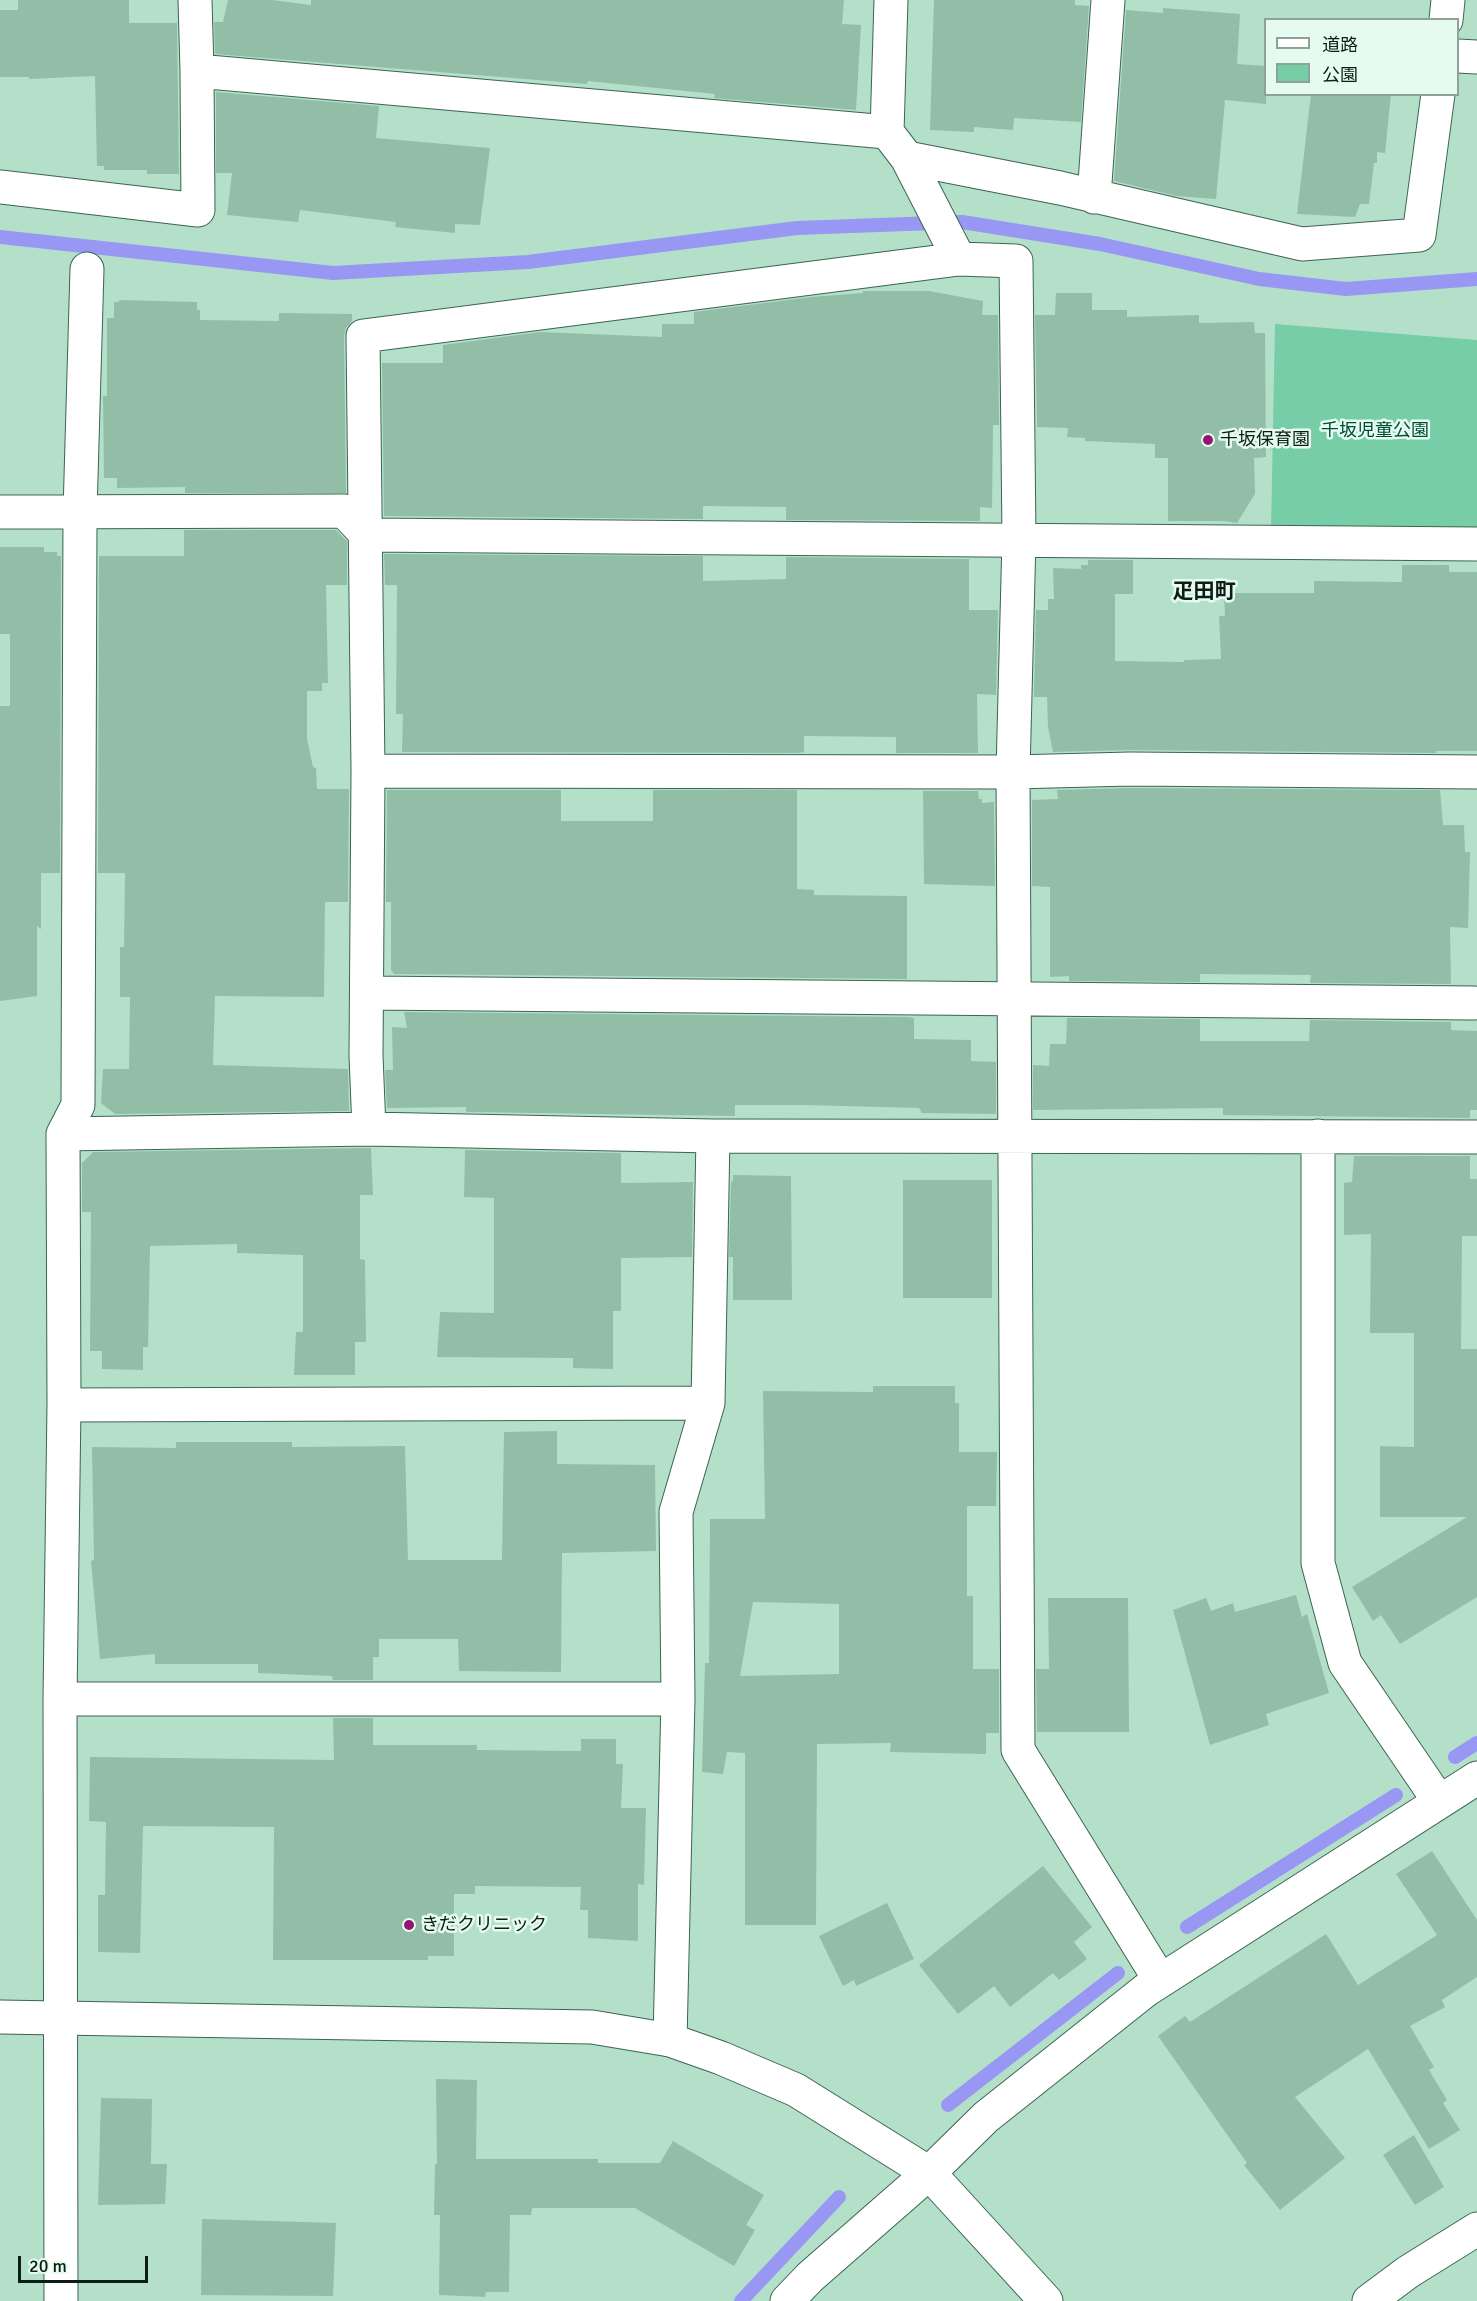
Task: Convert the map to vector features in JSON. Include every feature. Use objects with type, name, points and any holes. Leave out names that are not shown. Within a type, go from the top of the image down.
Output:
[{"type":"street","points":[[0,187],[198,210],[195,0]]},
{"type":"street","points":[[891,0],[887,132],[907,158],[952,247]]},
{"type":"street","points":[[1094,197],[1108,0]]},
{"type":"street","points":[[1446,18],[1448,0]]},
{"type":"street","points":[[1459,56],[1477,57]]},
{"type":"street","points":[[197,71],[887,132]]},
{"type":"street","points":[[907,158],[1302,244],[1419,235],[1438,96]]},
{"type":"street","points":[[369,1129],[366,1056],[368,993],[367,535],[363,336],[952,247],[1016,261],[1019,539],[1013,772],[1016,997],[1018,1750],[1160,1980]]},
{"type":"street","points":[[61,2301],[60,1699],[64,1405],[63,1134],[78,1105],[80,512],[87,269]]},
{"type":"street","points":[[0,512],[344,511],[367,535],[1477,544]]},
{"type":"street","points":[[368,771],[1013,772],[1130,769],[1477,772]]},
{"type":"street","points":[[368,993],[1016,997],[1474,1003]]},
{"type":"street","points":[[63,1134],[369,1129],[713,1136],[1477,1137]]},
{"type":"street","points":[[670,2040],[678,1699],[676,1512],[708,1403],[713,1136]]},
{"type":"street","points":[[1318,1136],[1318,1563],[1345,1664],[1439,1801]]},
{"type":"street","points":[[64,1405],[708,1403]]},
{"type":"street","points":[[60,1699],[678,1699]]},
{"type":"street","points":[[788,2301],[810,2277],[929,2173],[986,2117],[1160,1980],[1477,1778]]},
{"type":"street","points":[[0,2017],[592,2027],[670,2040],[721,2058],[796,2090],[929,2173],[1046,2301]]},
{"type":"street","points":[[1369,2301],[1408,2272],[1477,2229]]},
{"type":"green space","name":"千坂児童公園","points":[[1275,324],[1477,340],[1477,529],[1271,529]]},
{"type":"building","points":[[18,0],[129,0],[129,23],[177,23],[179,174],[147,174],[147,170],[104,170],[104,166],[97,166],[95,76],[29,79],[29,77],[0,77],[0,10],[18,10]]},
{"type":"building","points":[[228,0],[272,0],[311,5],[311,0],[844,0],[842,24],[861,25],[856,110],[714,98],[715,94],[588,81],[587,84],[215,54],[214,22],[223,22]]},
{"type":"building","points":[[934,0],[1075,0],[1075,5],[1089,6],[1081,122],[1014,118],[1013,130],[974,127],[974,132],[930,130]]},
{"type":"building","points":[[1163,8],[1240,14],[1237,64],[1264,66],[1266,104],[1225,100],[1216,199],[1176,196],[1114,181],[1126,10],[1163,13]]},
{"type":"building","points":[[216,92],[379,106],[376,138],[490,148],[480,225],[455,224],[455,233],[395,227],[396,222],[300,210],[298,222],[227,215],[232,173],[216,173]]},
{"type":"building","points":[[1311,96],[1391,96],[1385,153],[1377,152],[1369,204],[1360,204],[1355,217],[1297,214]]},
{"type":"building","points":[[863,291],[929,291],[983,301],[982,315],[998,315],[999,425],[993,425],[992,508],[980,507],[980,521],[786,520],[786,507],[703,506],[703,519],[384,516],[382,363],[443,363],[443,345],[540,332],[662,337],[662,324],[694,324],[694,312],[811,297],[863,293]]},
{"type":"building","points":[[1056,293],[1092,293],[1092,310],[1127,310],[1127,317],[1199,315],[1199,323],[1254,322],[1255,333],[1265,333],[1266,457],[1254,458],[1255,494],[1237,523],[1168,521],[1168,458],[1155,458],[1155,444],[1085,441],[1085,438],[1067,437],[1068,428],[1037,427],[1035,315],[1055,315]]},
{"type":"building","points":[[119,300],[197,302],[200,320],[279,321],[279,313],[352,314],[352,321],[346,328],[344,336],[346,493],[185,493],[185,487],[117,488],[117,478],[104,478],[103,396],[107,396],[107,318],[114,318],[114,302],[119,302]]},
{"type":"building","points":[[184,530],[336,530],[347,541],[347,585],[326,585],[328,683],[322,683],[322,691],[307,691],[307,739],[313,767],[316,768],[317,789],[349,789],[348,902],[325,902],[324,997],[215,996],[213,1065],[348,1069],[349,1111],[115,1114],[101,1103],[103,1069],[129,1069],[130,997],[120,997],[120,947],[124,947],[125,873],[98,873],[99,556],[184,556]]},
{"type":"building","points":[[0,547],[44,547],[44,552],[57,552],[57,556],[61,556],[60,873],[41,873],[41,929],[37,926],[37,996],[0,1001],[0,706],[10,706],[10,634],[0,634]]},
{"type":"building","points":[[384,554],[703,556],[703,581],[786,579],[786,557],[969,559],[969,610],[998,610],[996,695],[977,694],[978,753],[896,753],[896,737],[804,736],[804,752],[797,753],[402,752],[403,714],[396,714],[397,585],[385,585]]},
{"type":"building","points":[[1088,560],[1133,560],[1133,594],[1115,594],[1115,661],[1184,662],[1184,660],[1221,659],[1219,616],[1225,616],[1224,593],[1314,593],[1314,581],[1402,582],[1402,565],[1449,565],[1449,572],[1477,572],[1477,751],[1436,751],[1436,753],[1130,750],[1053,752],[1048,727],[1047,697],[1034,697],[1036,610],[1048,610],[1048,599],[1054,599],[1053,568],[1081,569],[1081,565],[1088,565]]},
{"type":"building","points":[[1130,788],[1440,790],[1443,825],[1464,825],[1465,852],[1470,852],[1468,928],[1450,927],[1451,984],[1310,983],[1311,975],[1200,974],[1200,982],[1069,981],[1069,976],[1050,977],[1050,887],[1032,886],[1032,800],[1058,799],[1057,790]]},
{"type":"building","points":[[387,790],[561,790],[561,821],[653,821],[653,790],[797,790],[797,889],[814,890],[814,895],[907,896],[907,979],[394,974],[391,970],[391,902],[386,902]]},
{"type":"building","points":[[923,791],[978,791],[982,803],[994,802],[995,886],[924,884]]},
{"type":"building","points":[[404,1012],[914,1018],[914,1039],[971,1040],[971,1061],[996,1062],[996,1114],[922,1113],[919,1108],[804,1105],[735,1105],[735,1116],[466,1112],[466,1107],[387,1108],[385,1070],[393,1070],[392,1027],[407,1028]]},
{"type":"building","points":[[1067,1018],[1200,1019],[1200,1041],[1309,1041],[1310,1020],[1451,1022],[1451,1030],[1477,1031],[1477,1110],[1470,1110],[1470,1118],[1223,1115],[1223,1108],[1033,1110],[1033,1065],[1049,1066],[1050,1044],[1066,1044]]},
{"type":"building","points":[[371,1148],[373,1195],[360,1195],[360,1259],[365,1260],[366,1342],[355,1342],[355,1375],[294,1375],[296,1332],[303,1332],[303,1255],[237,1253],[237,1244],[150,1246],[148,1347],[143,1347],[143,1370],[102,1369],[102,1351],[90,1351],[91,1212],[82,1212],[82,1163],[93,1152]]},
{"type":"building","points":[[465,1150],[621,1153],[621,1183],[693,1182],[692,1257],[621,1258],[621,1311],[613,1311],[613,1369],[573,1368],[573,1358],[437,1357],[440,1312],[494,1313],[494,1198],[464,1197]]},
{"type":"building","points":[[1354,1156],[1470,1156],[1470,1179],[1477,1179],[1477,1236],[1462,1236],[1461,1349],[1477,1349],[1477,1597],[1400,1644],[1381,1615],[1373,1621],[1352,1587],[1467,1517],[1380,1517],[1380,1446],[1414,1447],[1414,1333],[1370,1333],[1371,1234],[1344,1235],[1344,1183],[1352,1182]]},
{"type":"building","points":[[733,1175],[791,1176],[792,1300],[733,1300],[733,1257],[729,1257]]},
{"type":"building","points":[[903,1180],[992,1180],[992,1298],[903,1298]]},
{"type":"building","points":[[873,1386],[955,1386],[955,1403],[959,1403],[959,1452],[997,1452],[996,1506],[967,1506],[967,1596],[973,1596],[973,1669],[999,1669],[999,1733],[986,1733],[986,1754],[890,1752],[891,1743],[817,1744],[816,1925],[745,1925],[745,1753],[727,1752],[723,1774],[702,1772],[705,1663],[709,1663],[710,1519],[765,1519],[763,1391],[873,1392]],"holes":[[[753,1602],[839,1604],[839,1674],[740,1676]]]},
{"type":"building","points":[[557,1431],[557,1464],[655,1465],[656,1551],[562,1553],[561,1672],[459,1671],[458,1639],[379,1639],[379,1657],[373,1657],[373,1680],[333,1680],[332,1676],[258,1673],[258,1664],[155,1664],[155,1654],[100,1659],[91,1561],[94,1560],[92,1447],[176,1448],[176,1442],[292,1442],[292,1447],[405,1446],[408,1560],[502,1560],[504,1432]]},
{"type":"building","points":[[1296,1595],[1302,1617],[1307,1614],[1329,1693],[1266,1714],[1269,1725],[1210,1745],[1173,1610],[1206,1598],[1211,1611],[1233,1603],[1235,1612]]},
{"type":"building","points":[[1048,1598],[1128,1598],[1129,1732],[1037,1732],[1036,1669],[1049,1669]]},
{"type":"building","points":[[333,1718],[373,1718],[373,1745],[477,1745],[477,1750],[581,1751],[581,1739],[616,1739],[616,1764],[623,1764],[621,1808],[646,1808],[644,1885],[638,1884],[638,1941],[588,1938],[588,1910],[580,1910],[581,1887],[475,1886],[475,1894],[454,1894],[454,1956],[428,1956],[428,1960],[273,1960],[274,1827],[143,1826],[140,1953],[98,1952],[98,1895],[105,1895],[106,1822],[89,1821],[90,1757],[334,1760]]},
{"type":"building","points":[[1432,1851],[1477,1920],[1477,1977],[1442,2000],[1445,2007],[1410,2026],[1434,2067],[1429,2070],[1447,2100],[1443,2103],[1460,2130],[1429,2149],[1368,2049],[1295,2097],[1345,2158],[1280,2210],[1244,2165],[1247,2163],[1158,2036],[1185,2016],[1190,2022],[1326,1934],[1358,1985],[1437,1935],[1396,1874]]},
{"type":"building","points":[[1043,1866],[1092,1927],[1074,1942],[1087,1959],[1059,1980],[1053,1973],[1010,2007],[994,1986],[958,2014],[919,1965]]},
{"type":"building","points":[[887,1903],[914,1959],[856,1986],[854,1980],[843,1986],[819,1936]]},
{"type":"building","points":[[436,2079],[477,2080],[476,2159],[598,2159],[598,2163],[660,2163],[673,2141],[764,2195],[746,2225],[755,2230],[734,2266],[635,2208],[532,2208],[531,2215],[510,2215],[509,2292],[486,2292],[485,2297],[439,2295],[440,2215],[434,2215],[435,2164],[437,2164]]},
{"type":"building","points":[[101,2098],[152,2099],[151,2164],[167,2164],[165,2204],[98,2205]]},
{"type":"building","points":[[1414,2135],[1444,2187],[1415,2205],[1383,2155]]},
{"type":"building","points":[[202,2219],[336,2223],[333,2296],[201,2295]]},
{"type":"waterway","points":[[0,237],[333,273],[528,262],[797,228],[962,222],[1100,244],[1259,279],[1346,289],[1477,279]]},
{"type":"waterway","points":[[1455,1757],[1477,1743]]},
{"type":"waterway","points":[[1187,1927],[1396,1795]]},
{"type":"waterway","points":[[948,2105],[1118,1973]]},
{"type":"waterway","points":[[741,2301],[839,2197]]},
{"type":"place","name":"千坂保育園","points":[[1208,440]]},
{"type":"place","name":"きだクリニック","points":[[409,1925]]},
{"type":"district","name":"疋田町","points":[[1204,592]]}]
